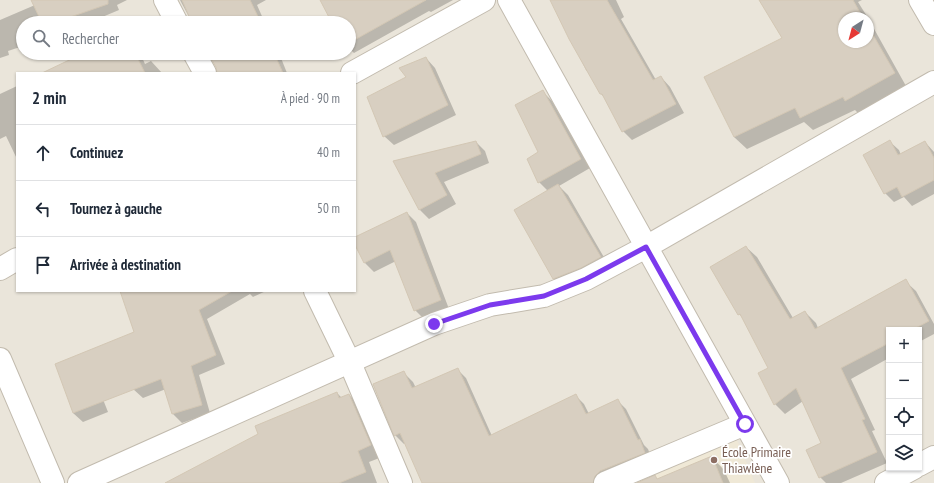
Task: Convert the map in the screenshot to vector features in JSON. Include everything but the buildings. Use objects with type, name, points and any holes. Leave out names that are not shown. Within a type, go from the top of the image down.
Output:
[{"type":"street","points":[[165,0],[173,16]]},
{"type":"street","points":[[354,72],[484,0]]},
{"type":"street","points":[[509,0],[778,483]]},
{"type":"street","points":[[920,0],[934,24]]},
{"type":"street","points":[[198,60],[204,72]]},
{"type":"street","points":[[79,483],[350,363],[434,324],[490,305],[544,296],[586,279],[646,247],[934,82]]},
{"type":"street","points":[[0,269],[16,260]]},
{"type":"street","points":[[315,292],[350,363],[401,483]]},
{"type":"street","points":[[0,359],[53,483]]},
{"type":"street","points":[[606,483],[745,424]]},
{"type":"street","points":[[922,463],[934,457]]},
{"type":"street","points":[[886,483],[908,471]]},
{"type":"shaded area","points":[[0,0],[934,0],[934,483],[0,483]]},
{"type":"shaded area","name":"École Primaire Thiawlène","points":[[736,438],[755,483],[628,483]]},
{"type":"place","name":"École Primaire Thiawlène","points":[[714,460]]},
{"type":"route","points":[[434,324],[490,305],[544,296],[586,279],[646,247],[745,424]]}]
